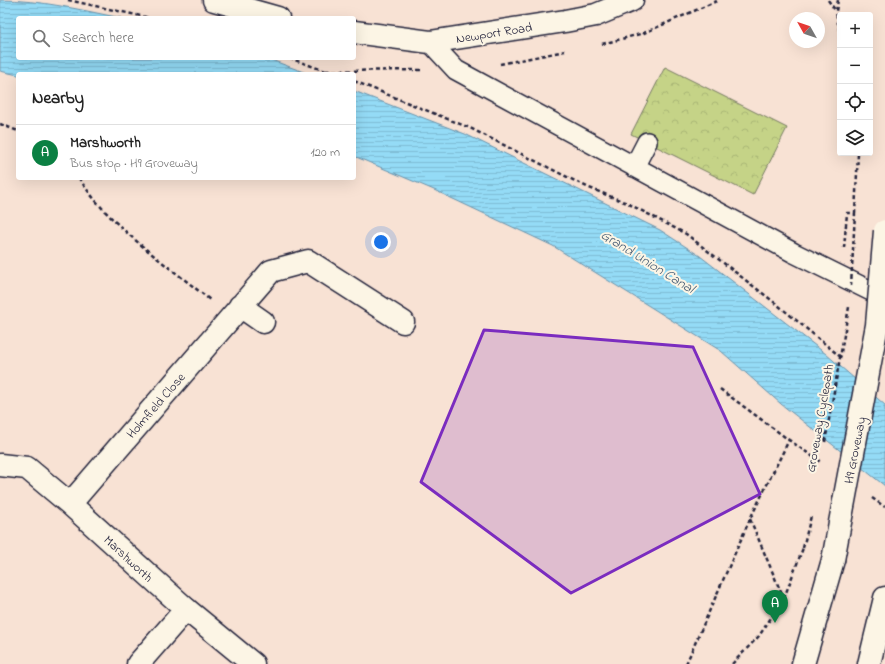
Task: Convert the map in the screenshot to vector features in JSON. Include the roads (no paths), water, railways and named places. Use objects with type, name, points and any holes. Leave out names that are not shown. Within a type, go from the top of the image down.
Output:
[{"type":"street","points":[[214,0],[271,16]]},
{"type":"street","name":"Newport Road","points":[[356,32],[430,42],[565,21],[596,14],[632,0]]},
{"type":"street","name":"H9 Groveway","points":[[803,664],[833,560],[877,325],[885,232]]},
{"type":"street","name":"Holmfield Close","points":[[70,504],[272,271],[308,261],[403,322]]},
{"type":"street","points":[[236,312],[263,322]]},
{"type":"street","name":"Marshworth","points":[[0,465],[27,468],[70,504],[186,609],[253,664]]},
{"type":"street","points":[[870,664],[885,598]]},
{"type":"street","points":[[138,664],[186,609]]},
{"type":"lane","points":[[430,42],[456,70],[794,253],[846,283],[885,298]]},
{"type":"lane","points":[[634,167],[647,142]]},
{"type":"water","points":[[0,0],[15,0],[111,16],[16,16],[16,60],[271,60],[304,72],[16,72],[16,75],[0,71]]},
{"type":"water","name":"Grand Union Canal","points":[[356,92],[465,134],[660,230],[700,256],[826,354],[885,405],[885,486],[781,404],[721,351],[553,246],[434,190],[356,157]]},
{"type":"place","name":"Marshworth","points":[[775,623]]}]
